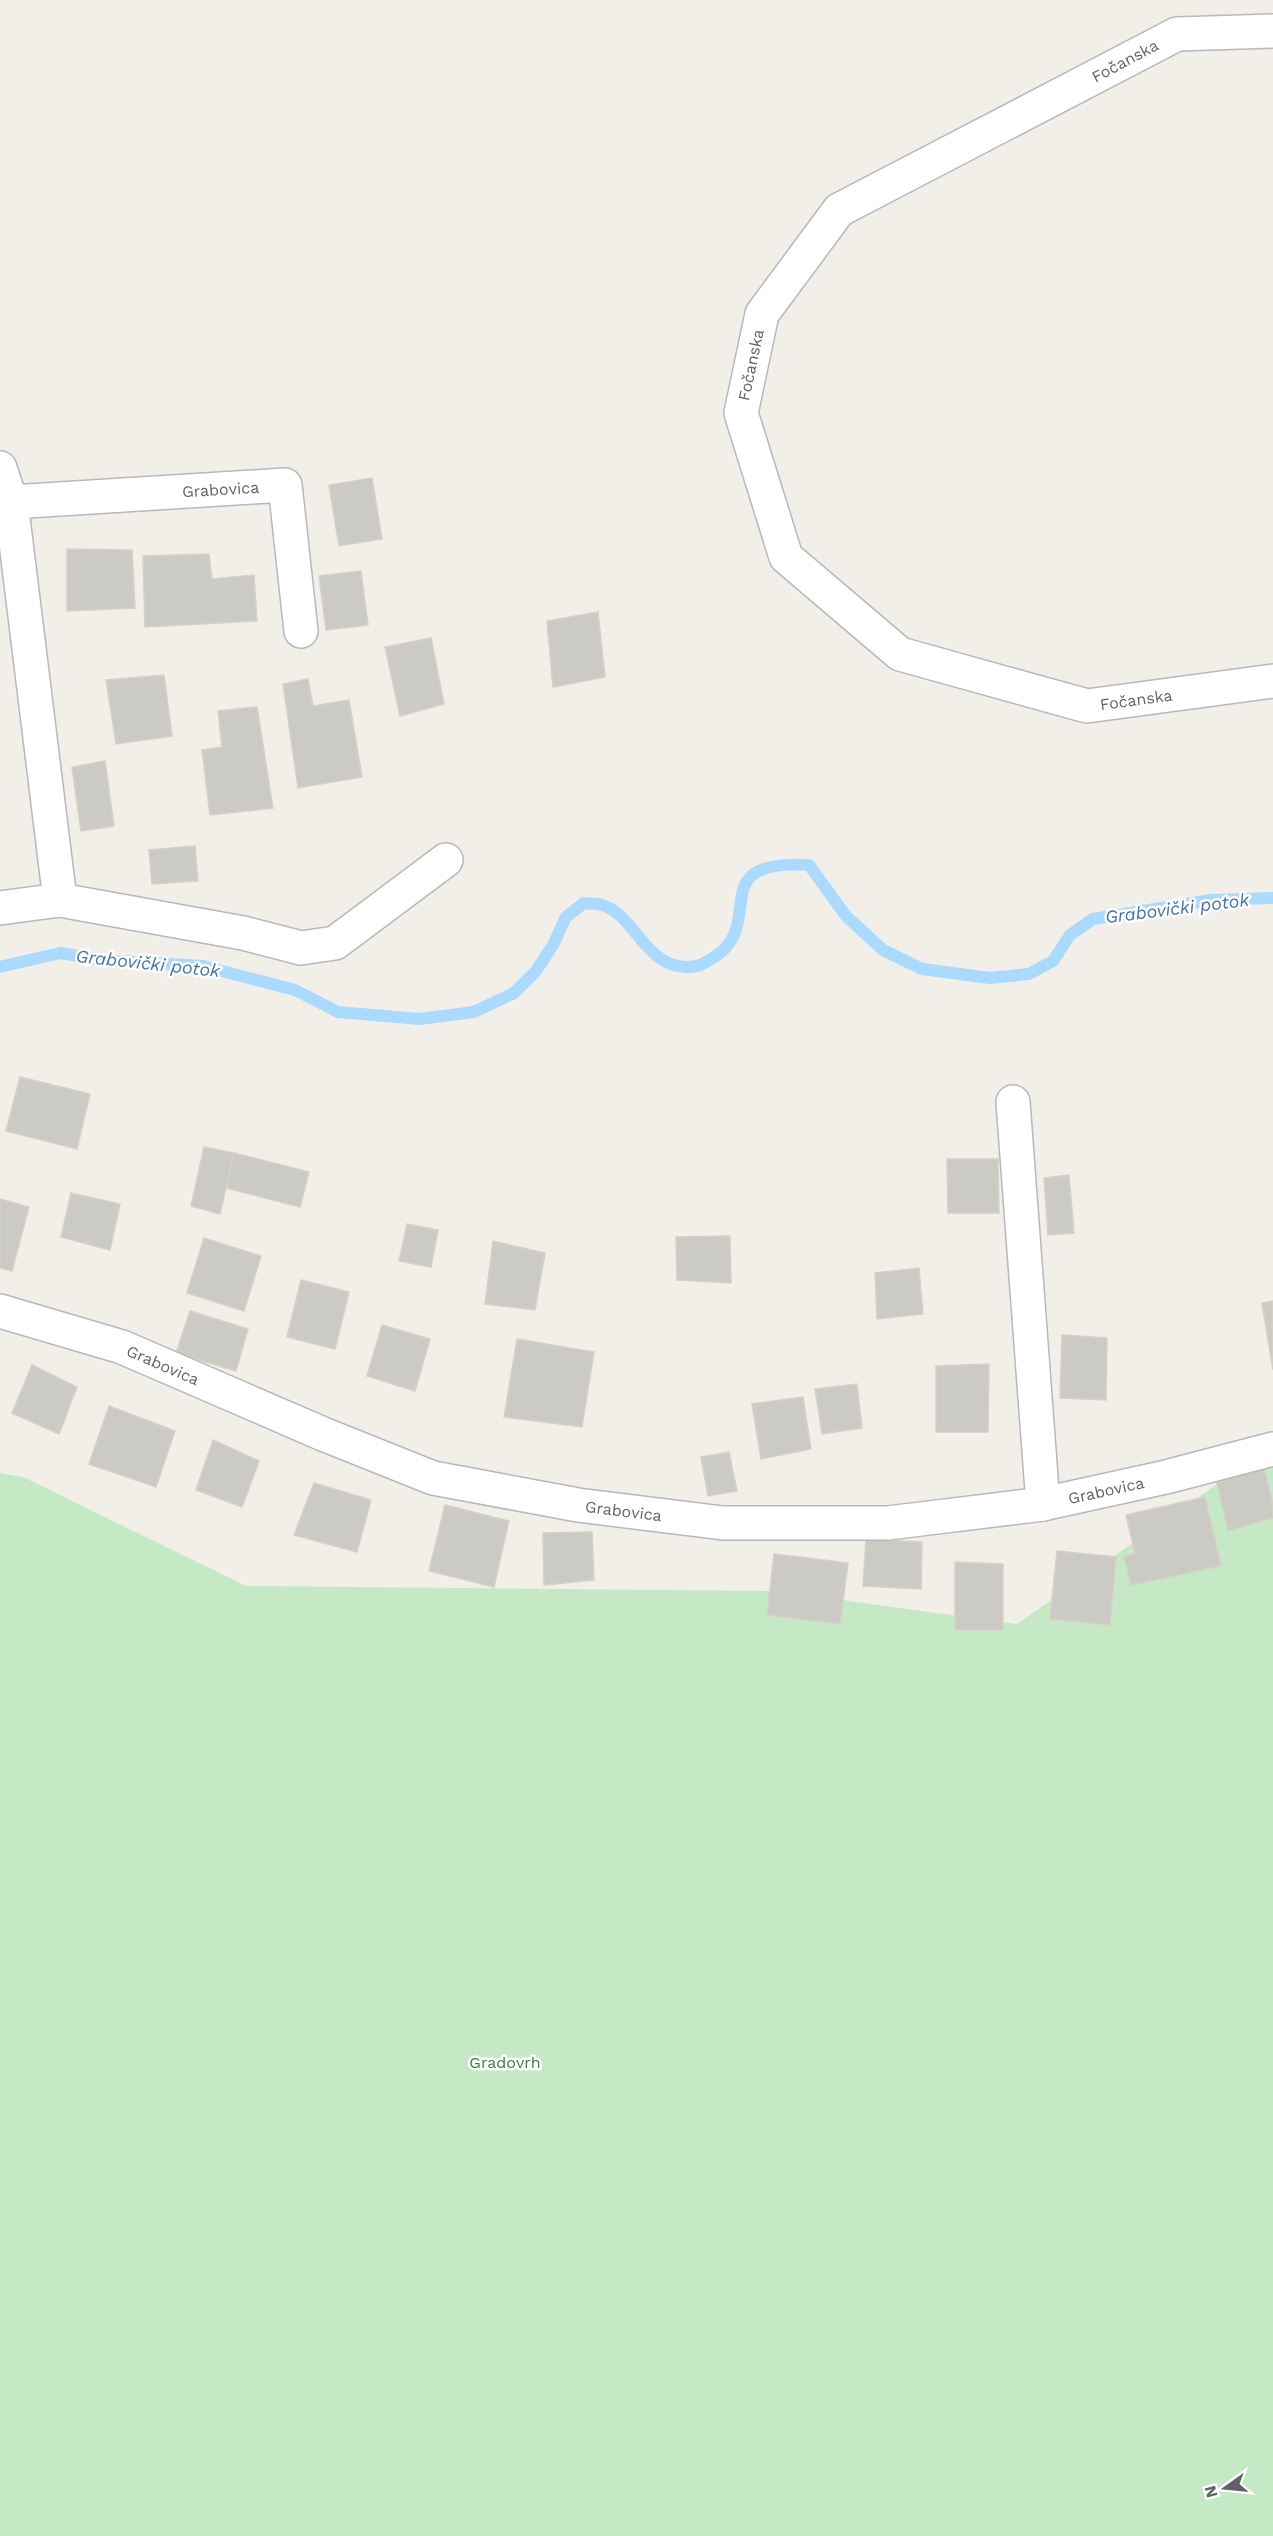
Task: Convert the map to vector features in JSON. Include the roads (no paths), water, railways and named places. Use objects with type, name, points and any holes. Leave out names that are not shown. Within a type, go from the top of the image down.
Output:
[{"type":"street","name":"Fočanska","points":[[1273,31],[1177,33],[839,210],[762,314],[741,413],[786,557],[900,654],[1088,706],[1273,681]]},
{"type":"street","points":[[0,468],[11,502],[60,900]]},
{"type":"street","name":"Grabovica","points":[[11,502],[285,485],[301,630]]},
{"type":"street","points":[[0,908],[60,900],[243,933],[302,948],[335,943],[446,860]]},
{"type":"street","points":[[1013,1102],[1043,1504]]},
{"type":"street","name":"Grabovica","points":[[0,1311],[122,1347],[323,1434],[433,1478],[578,1505],[723,1523],[888,1523],[1043,1504],[1166,1477],[1273,1449]]},
{"type":"waterway","name":"Grabovički potok","points":[[0,967],[60,953],[102,960],[203,966],[295,990],[338,1012],[419,1019],[474,1012],[514,993],[536,971],[553,945],[566,917],[584,903],[600,904],[614,911],[625,920],[654,954],[666,962],[680,966],[701,965],[729,944],[736,928],[746,883],[756,872],[776,866],[809,865],[846,916],[883,950],[922,969],[990,978],[1029,974],[1053,961],[1070,935],[1093,919],[1211,900],[1273,898]]},
{"type":"park label","name":"Gradovrh","points":[[505,2062]]}]
